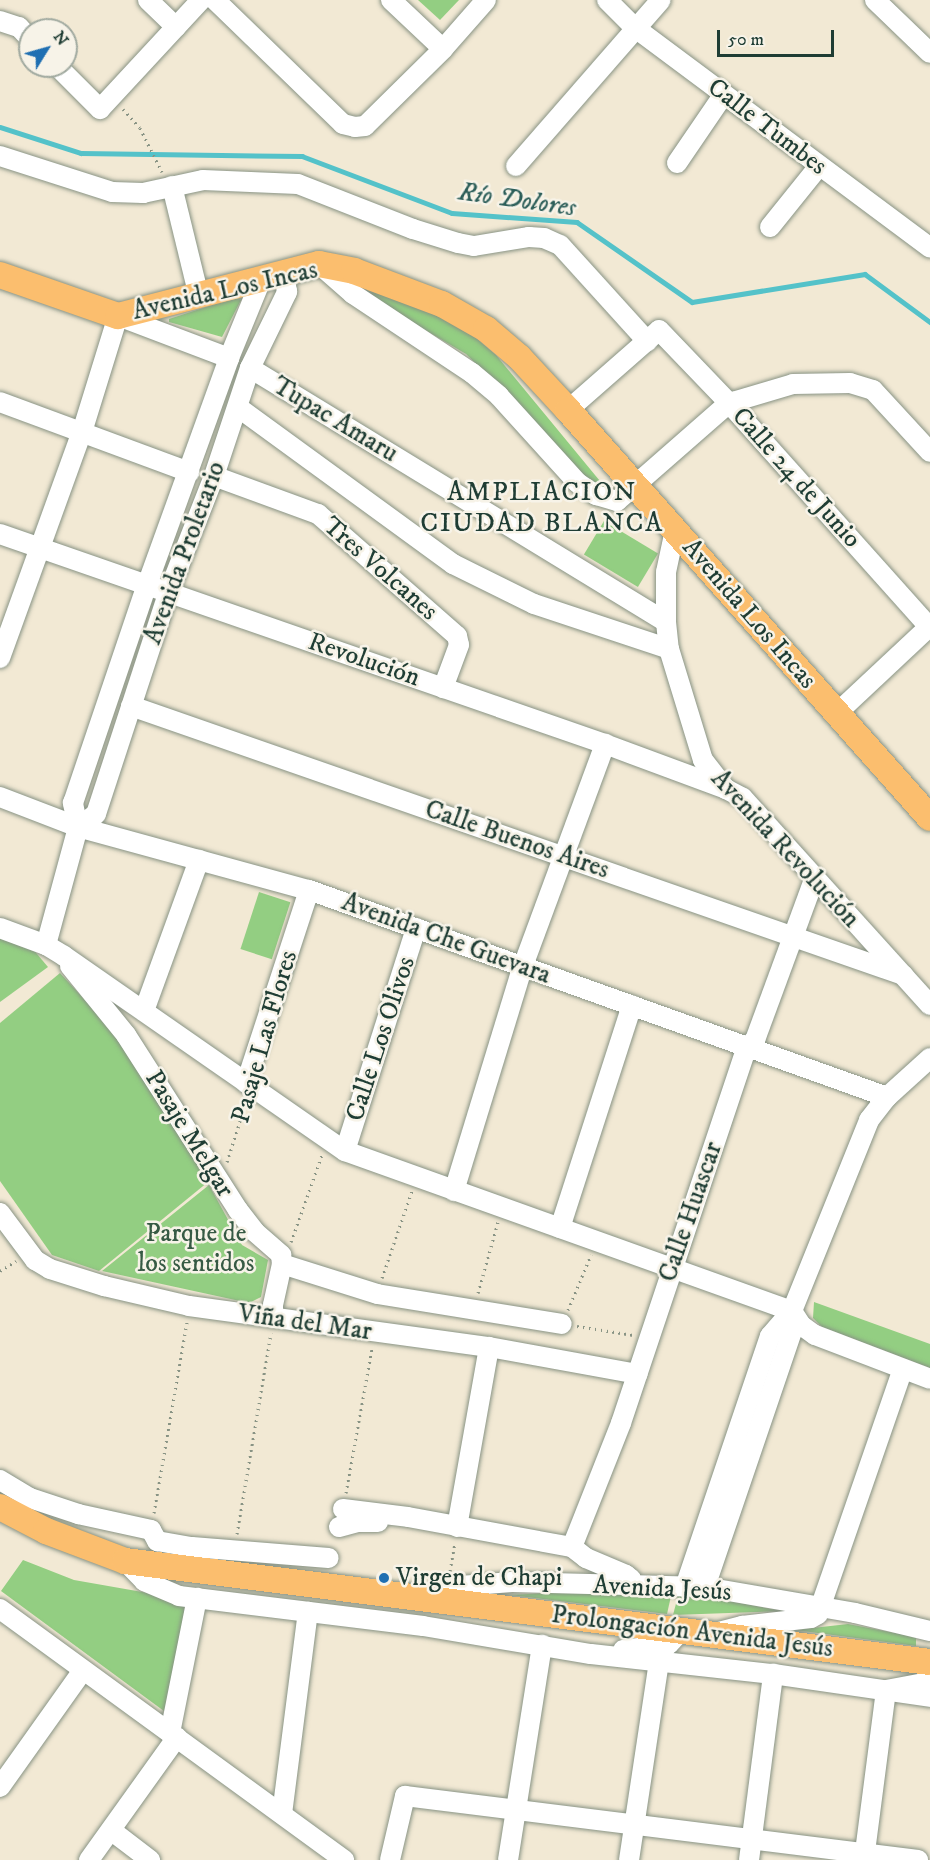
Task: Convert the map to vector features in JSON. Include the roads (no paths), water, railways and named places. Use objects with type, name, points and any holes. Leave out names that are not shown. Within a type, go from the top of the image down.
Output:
[{"type":"main road","name":"Avenida Los Incas","points":[[118,316],[199,297],[319,264],[354,271],[442,303],[486,329],[519,357],[568,410],[930,818]]},
{"type":"main road","points":[[0,275],[118,316]]},
{"type":"main road","name":"Prolongación Avenida Jesús","points":[[0,1507],[46,1531],[124,1560],[439,1593],[680,1632],[713,1633],[930,1662]]},
{"type":"street","points":[[148,0],[176,27]]},
{"type":"street","points":[[73,78],[106,103],[201,0]]},
{"type":"street","points":[[215,0],[343,124],[355,127],[365,126],[443,49],[486,0]]},
{"type":"street","points":[[391,0],[443,49]]},
{"type":"street","name":"Calle Tumbes","points":[[607,0],[634,27],[930,248]]},
{"type":"street","points":[[516,166],[634,27],[661,0]]},
{"type":"street","points":[[875,0],[930,53]]},
{"type":"street","points":[[0,21],[18,27]]},
{"type":"street","points":[[677,163],[724,94]]},
{"type":"street","points":[[0,156],[112,192],[143,193],[172,186],[199,297]]},
{"type":"street","points":[[770,227],[819,166]]},
{"type":"street","name":"Calle 24 de Junio","points":[[172,186],[220,179],[298,184],[413,229],[458,243],[474,246],[529,237],[544,238],[560,245],[653,336],[729,404],[930,627]]},
{"type":"street","points":[[319,264],[353,294],[472,373],[499,396],[578,483],[596,495],[617,501],[729,404],[793,384],[850,383],[873,390],[930,452]]},
{"type":"street","name":"Avenida Proletario","points":[[46,945],[78,827],[73,803],[147,585],[229,357],[273,277],[286,292],[250,368],[239,408],[169,591],[96,814],[78,827]]},
{"type":"street","points":[[0,658],[42,549],[118,316],[229,357]]},
{"type":"street","points":[[568,410],[653,336]]},
{"type":"street","name":"Tupac Amaru","points":[[250,368],[666,622]]},
{"type":"street","points":[[0,402],[189,472]]},
{"type":"street","points":[[239,408],[453,564],[534,604],[669,650]]},
{"type":"street","name":"Tres Volcanes","points":[[214,476],[318,514],[457,636],[459,645],[444,688]]},
{"type":"street","name":"Avenida Revolución","points":[[675,530],[666,572],[666,622],[669,650],[703,760],[726,789],[743,798],[814,880],[930,1005]]},
{"type":"street","name":"Revolución","points":[[0,534],[605,744],[726,789]]},
{"type":"street","points":[[836,714],[930,627]]},
{"type":"street","name":"Calle Buenos Aires","points":[[131,706],[903,975]]},
{"type":"street","points":[[454,1191],[524,966],[605,744]]},
{"type":"street","name":"Avenida Che Guevara","points":[[0,797],[78,827],[309,890],[887,1097]]},
{"type":"street","points":[[144,1011],[199,860]]},
{"type":"street","name":"Calle Huascar","points":[[572,1547],[638,1374],[671,1268],[747,1047],[755,1040],[814,880]]},
{"type":"street","name":"Pasaje Las Flores","points":[[246,1083],[309,890]]},
{"type":"street","points":[[0,928],[46,945],[64,956],[345,1151],[792,1311],[801,1325],[815,1335],[930,1379]]},
{"type":"street","name":"Calle Los Olivos","points":[[345,1151],[416,928]]},
{"type":"street","name":"Pasaje Melgar","points":[[64,956],[79,980],[126,1035],[221,1184],[255,1232],[281,1255],[282,1264]]},
{"type":"street","points":[[560,1228],[632,1005]]},
{"type":"street","points":[[685,1587],[770,1336],[792,1311],[869,1120],[887,1097],[930,1058]]},
{"type":"street","name":"Viña del Mar","points":[[0,1213],[29,1254],[50,1269],[104,1286],[189,1306],[489,1347],[638,1374]]},
{"type":"street","points":[[273,1318],[273,1305],[282,1264],[377,1294],[562,1324]]},
{"type":"street","points":[[705,1587],[792,1332],[792,1311]]},
{"type":"street","points":[[457,1527],[489,1347]]},
{"type":"street","points":[[713,1633],[742,1626],[811,1618],[818,1614],[903,1370]]},
{"type":"street","points":[[0,1480],[30,1498],[154,1535],[234,1551],[329,1558]]},
{"type":"street","points":[[341,1518],[408,1516],[572,1547],[586,1558],[626,1575],[631,1579],[632,1585]]},
{"type":"street","points":[[46,1531],[65,1524],[154,1535]]},
{"type":"street","points":[[124,1560],[144,1581],[179,1596],[308,1612],[591,1654],[773,1674],[930,1697]]},
{"type":"street","name":"Avenida Jesús","points":[[439,1593],[512,1582],[705,1587],[821,1607],[930,1631]]},
{"type":"street","points":[[89,1860],[112,1831],[173,1735],[198,1598]]},
{"type":"street","points":[[0,1609],[344,1860]]},
{"type":"street","points":[[282,1814],[308,1612]]},
{"type":"street","points":[[591,1654],[669,1644],[680,1632]]},
{"type":"street","points":[[508,1860],[542,1645]]},
{"type":"street","points":[[629,1860],[659,1662]]},
{"type":"street","points":[[0,1787],[83,1670]]},
{"type":"street","points":[[749,1860],[773,1674]]},
{"type":"street","points":[[886,1690],[930,1682]]},
{"type":"street","points":[[866,1852],[886,1690]]},
{"type":"street","points":[[390,1860],[405,1796],[918,1860]]},
{"type":"street","points":[[112,1831],[150,1860]]},
{"type":"waterway","name":"Río Dolores","points":[[0,127],[81,153],[302,156],[452,213],[577,222],[692,302],[865,274],[930,322]]},
{"type":"place","name":"Virgen de Chapi","points":[[384,1578]]},
{"type":"district","name":"AMPLIACION CIUDAD BLANCA","points":[[542,508]]},
{"type":"park label","name":"Parque de los sentidos","points":[[196,1249]]}]
